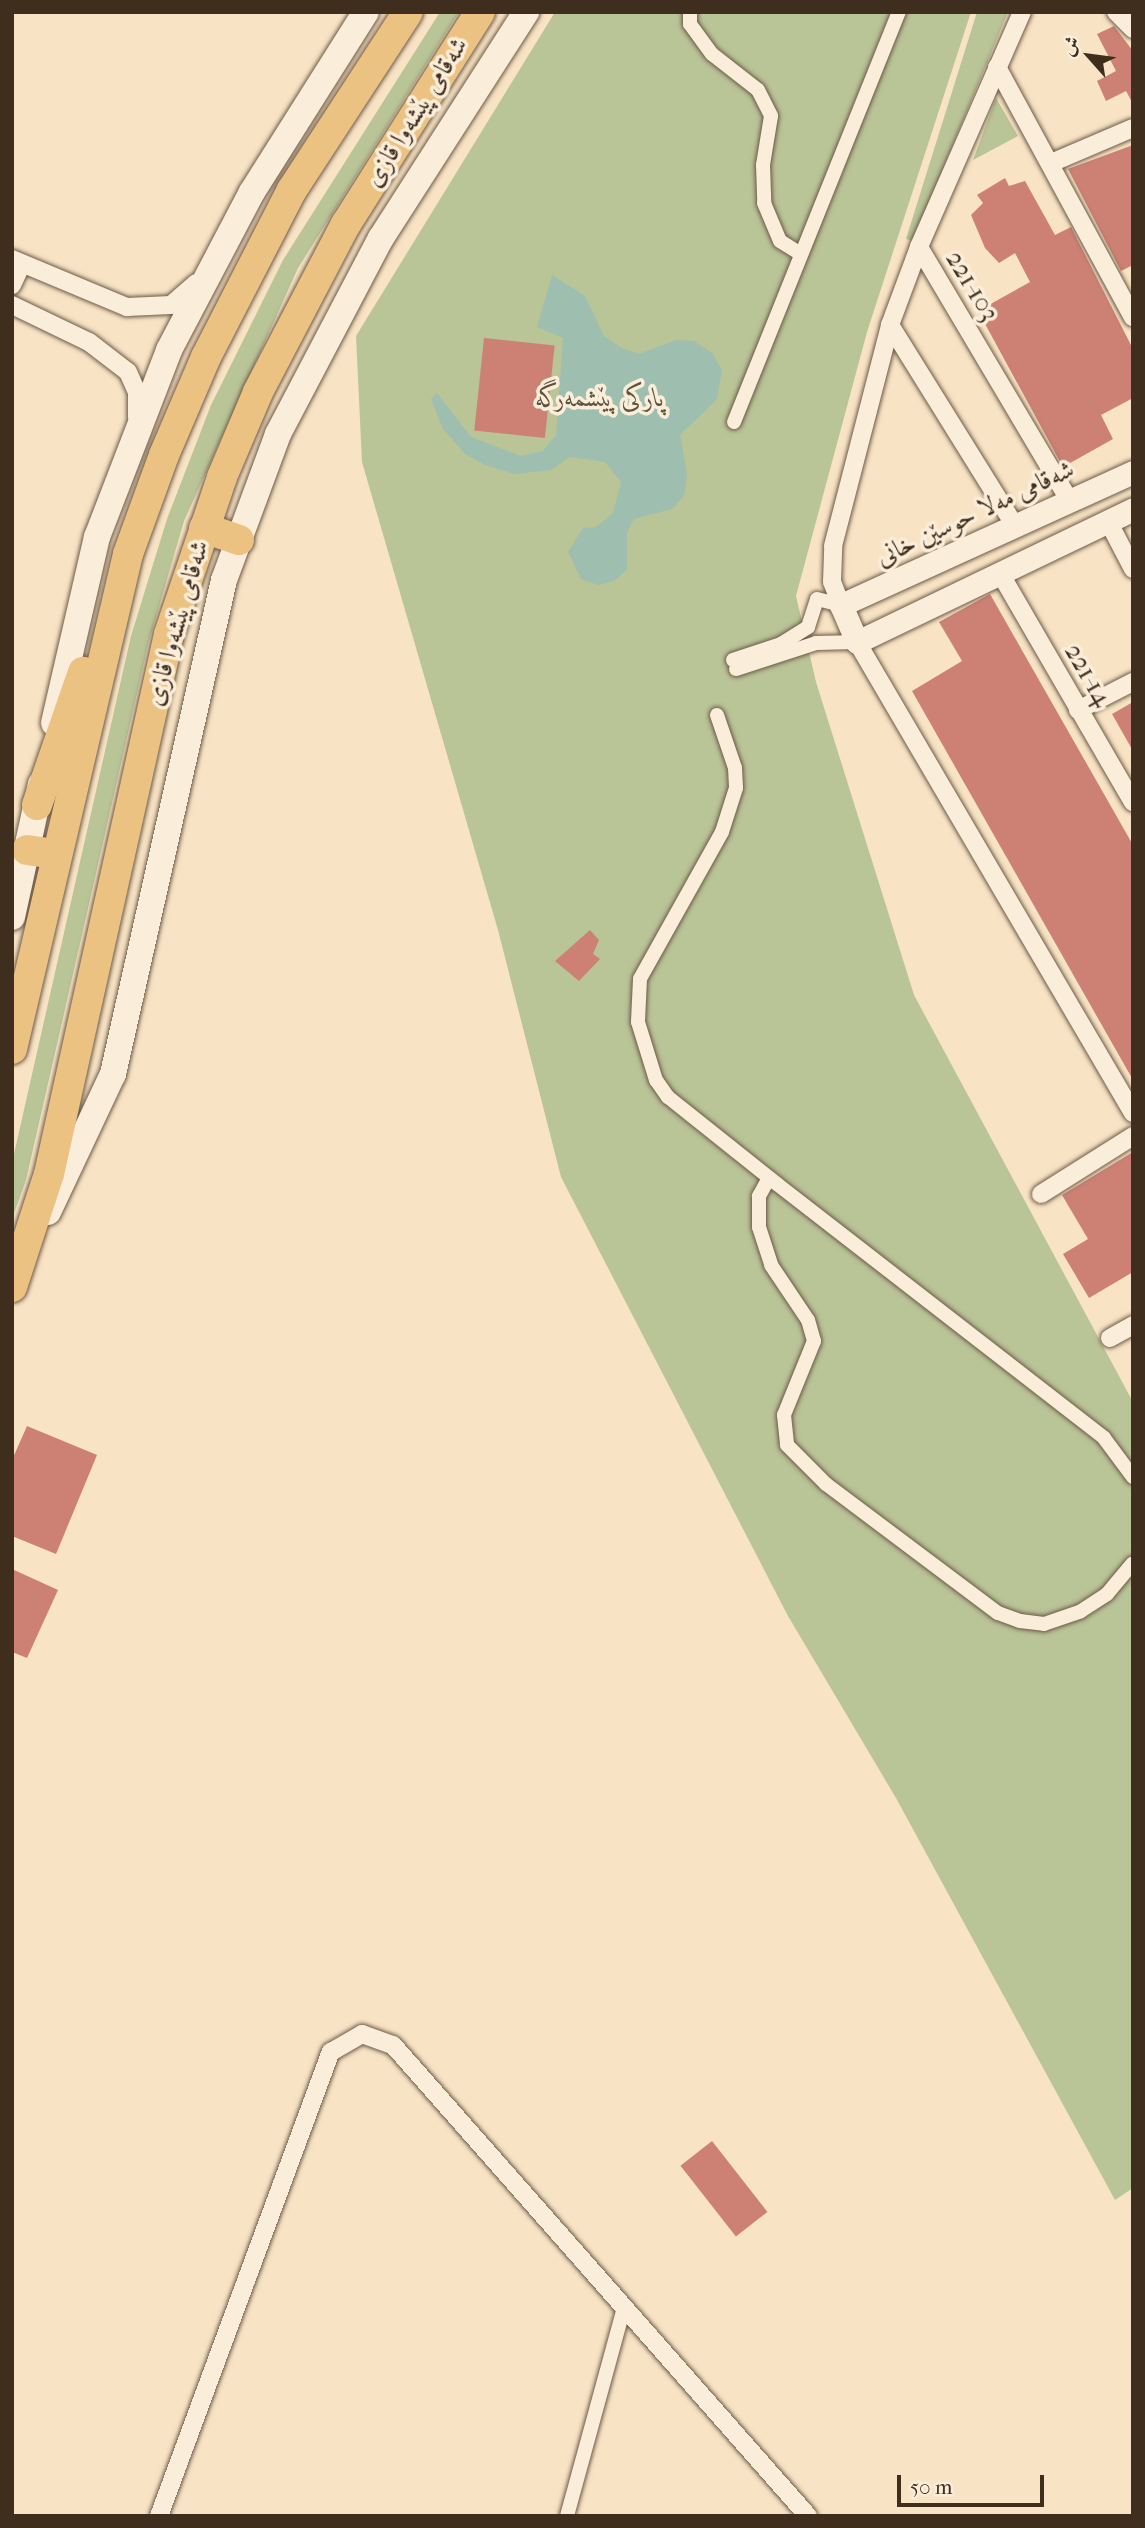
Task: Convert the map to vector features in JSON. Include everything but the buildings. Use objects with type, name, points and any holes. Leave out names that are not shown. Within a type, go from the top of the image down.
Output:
[{"type":"highway","points":[[37,805],[128,554],[212,345],[292,190],[408,12]]},
{"type":"highway","name":"شەقامی پێشەوا قازی","points":[[13,1285],[49,1174],[169,634],[204,528],[258,392],[346,224],[480,12]]},
{"type":"highway","points":[[204,528],[239,540]]},
{"type":"highway","points":[[12,1049],[41,852],[128,554]]},
{"type":"main road","points":[[12,917],[41,852],[37,805],[86,573],[130,446],[169,349],[234,224],[366,12]]},
{"type":"main road","points":[[13,1285],[113,1074],[224,580],[278,435],[381,238],[526,12]]},
{"type":"street","points":[[690,12],[690,24],[712,54],[758,90],[771,116],[763,165],[764,203],[780,241],[799,253]]},
{"type":"street","points":[[734,422],[799,253],[899,12]]},
{"type":"street","name":"221-103","points":[[1022,12],[919,247],[1069,500]]},
{"type":"street","points":[[1116,12],[1133,29]]},
{"type":"street","points":[[997,67],[1125,285],[1133,317]]},
{"type":"street","points":[[1051,163],[1133,128]]},
{"type":"street","points":[[12,285],[17,261],[104,301],[161,308],[197,282],[234,224]]},
{"type":"street","points":[[919,247],[890,325],[833,545],[832,582],[857,642],[1133,1113]]},
{"type":"street","points":[[12,304],[89,342],[128,372],[138,407],[130,446]]},
{"type":"street","points":[[890,325],[1014,526]]},
{"type":"street","name":"شەقامی مەلا حوسێن خانی","points":[[841,605],[1133,472]]},
{"type":"street","points":[[841,605],[817,599],[808,627],[781,645],[734,665],[816,643],[857,642],[1133,509]]},
{"type":"street","points":[[1108,521],[1133,569]]},
{"type":"street","points":[[984,542],[1000,573]]},
{"type":"street","name":"221-14","points":[[1000,573],[1133,802]]},
{"type":"street","points":[[1078,710],[1133,682]]},
{"type":"street","points":[[717,715],[735,768],[736,788],[722,832],[640,979],[638,1022],[656,1080],[668,1097],[769,1178],[1104,1438],[1133,1477]]},
{"type":"street","points":[[1041,1194],[1133,1136]]},
{"type":"street","points":[[769,1178],[759,1196],[759,1227],[771,1265],[808,1320],[814,1341],[784,1415],[788,1445],[826,1484],[1009,1617],[1044,1624],[1081,1611],[1107,1594],[1133,1563]]},
{"type":"street","points":[[1110,1338],[1133,1325]]},
{"type":"street","points":[[159,2516],[331,2052],[362,2034],[393,2045],[808,2516]]},
{"type":"street","points":[[567,2516],[624,2307]]},
{"type":"green space","points":[[440,12],[459,12],[298,268],[184,521],[149,641],[26,1180],[12,1219],[12,1163],[131,636],[167,519],[211,405],[283,260]]},
{"type":"green space","name":"پارکی پێشمەرگە","points":[[555,12],[971,12],[867,332],[796,596],[816,682],[914,995],[1133,1402],[1133,2188],[1115,2200],[896,1798],[788,1616],[561,1177],[498,930],[362,462],[356,336]]},
{"type":"green space","points":[[977,12],[1008,12],[913,241],[906,239]]},
{"type":"green space","points":[[996,98],[1018,136],[973,160]]},
{"type":"shaded area","points":[[552,275],[585,296],[604,336],[620,347],[639,354],[676,340],[694,341],[712,353],[722,370],[717,399],[680,435],[687,474],[684,496],[672,509],[634,519],[627,533],[627,569],[614,581],[598,585],[581,579],[568,552],[583,528],[596,527],[613,513],[621,482],[605,462],[570,457],[551,470],[515,474],[485,465],[465,454],[443,429],[431,399],[437,393],[471,437],[521,456],[543,451],[556,435],[563,338],[537,327]]}]
